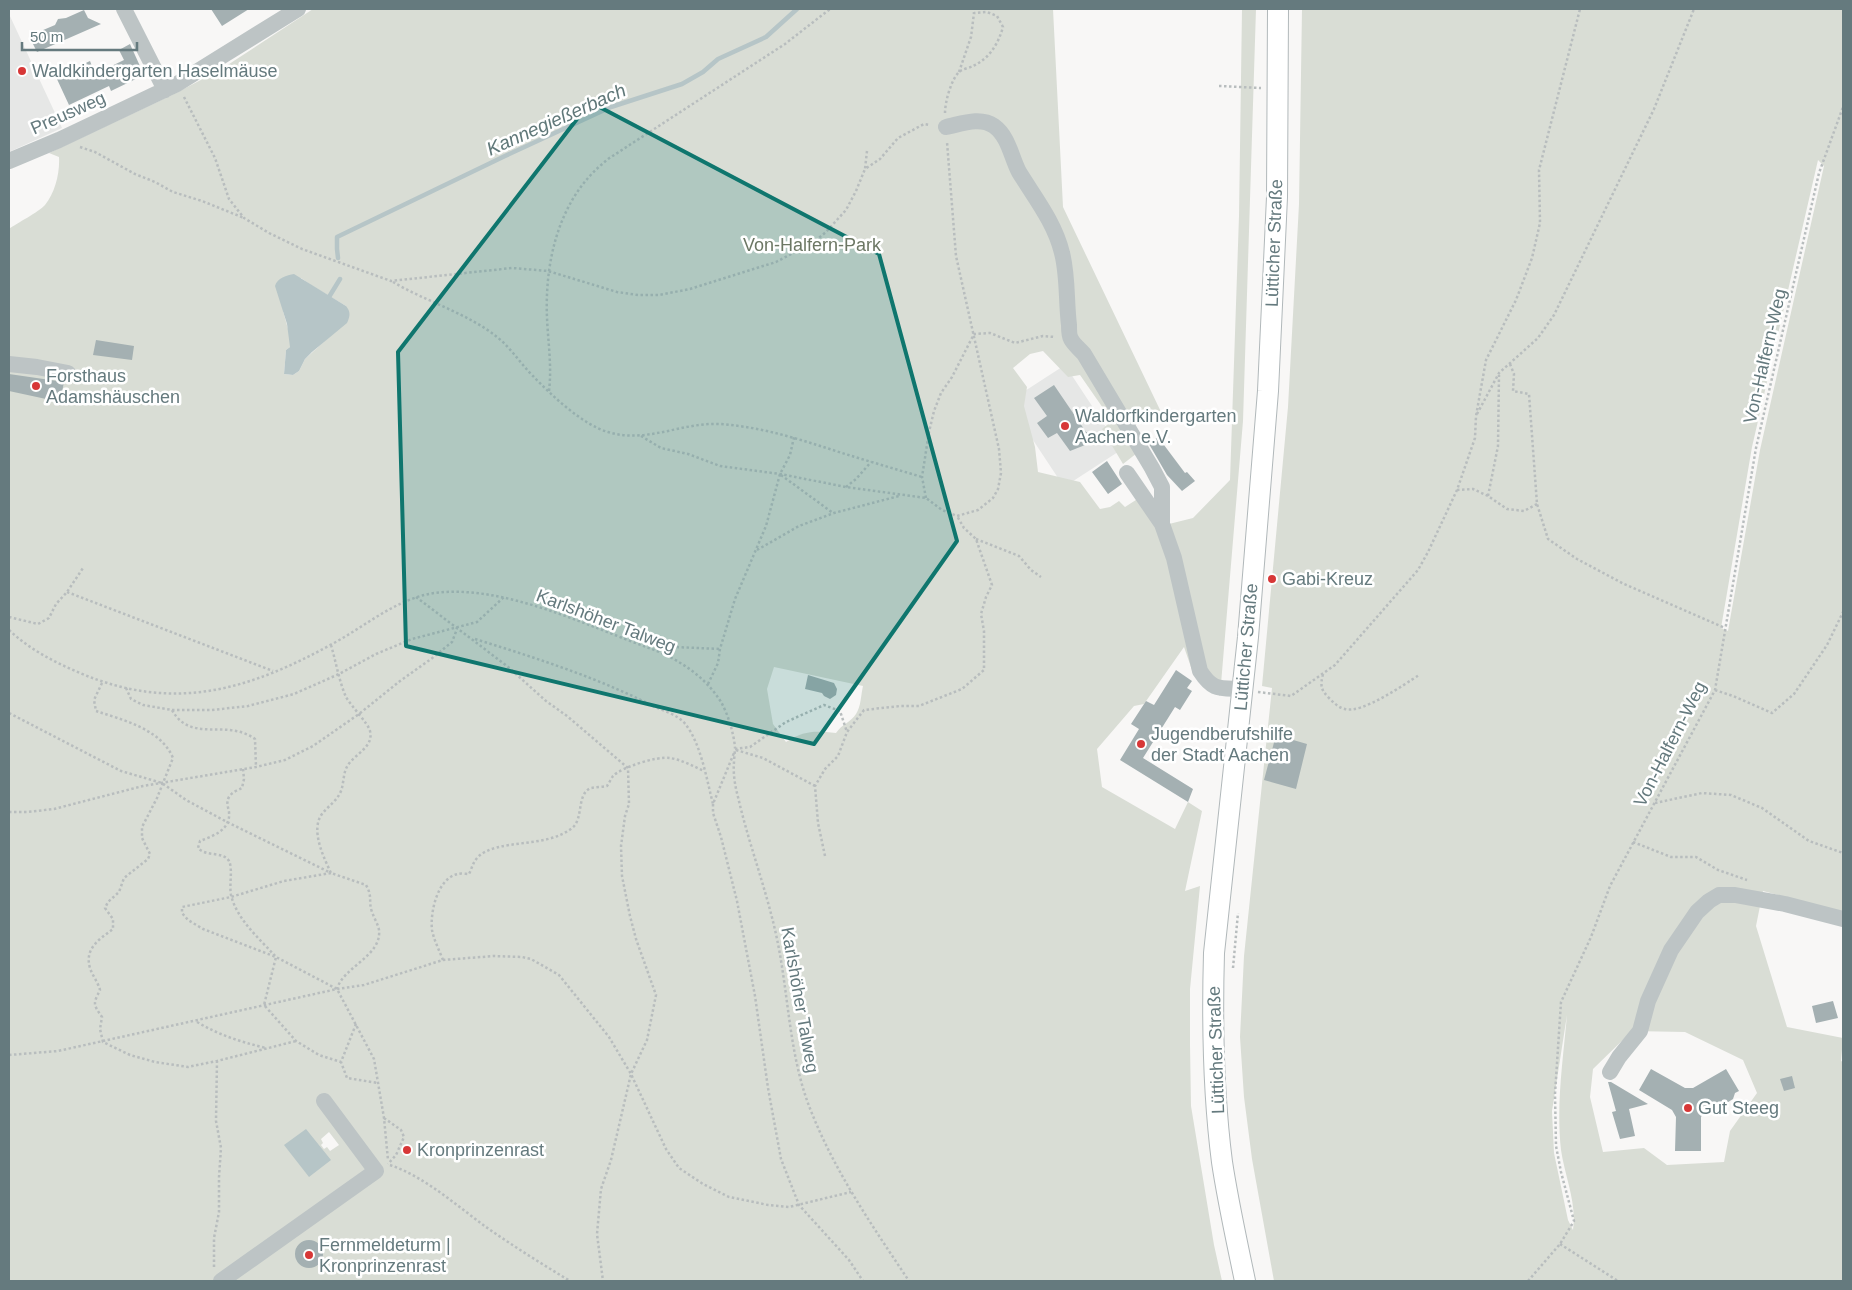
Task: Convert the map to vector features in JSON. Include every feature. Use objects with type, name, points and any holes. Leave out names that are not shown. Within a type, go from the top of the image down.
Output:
[{"type":"main road","name":"Lütticher Straße","points":[[1246,1281],[1222,1162],[1213,1040],[1214,953],[1242,689],[1268,391],[1277,197],[1278,9]]},
{"type":"street","points":[[124,9],[171,87]]},
{"type":"street","name":"Preusweg","points":[[9,161],[59,140],[171,87],[298,9]]},
{"type":"street","points":[[946,127],[968,122],[981,122],[994,126],[1008,144],[1019,171],[1050,222],[1062,251],[1066,275],[1066,304],[1071,339],[1084,354],[1162,487],[1162,524]]},
{"type":"street","points":[[9,364],[68,373]]},
{"type":"street","points":[[1127,473],[1162,524],[1174,558],[1200,671],[1210,685],[1216,688],[1242,689]]},
{"type":"street","points":[[1610,1072],[1619,1056],[1640,1031],[1648,1001],[1671,950],[1697,912],[1719,895],[1735,895],[1762,900],[1843,919]]},
{"type":"street","points":[[217,1277],[376,1171],[324,1102]]},
{"type":"path","points":[[550,390],[551,368],[547,316],[548,271],[554,244],[566,215],[577,193],[588,178],[608,159],[785,44],[830,9]]},
{"type":"path","points":[[641,436],[661,448],[688,454],[720,466],[926,498],[942,510],[957,516],[968,514],[985,506],[993,498],[998,489],[1001,473],[1000,449],[956,256],[945,110],[948,92],[959,72],[971,37],[973,9]]},
{"type":"path","points":[[1242,689],[1291,696],[1335,665],[1418,570],[1428,552],[1458,490],[1475,438],[1476,416],[1486,360],[1516,300],[1532,258],[1540,223],[1540,170],[1580,9]]},
{"type":"path","points":[[1476,416],[1499,373],[1538,338],[1554,315],[1654,109],[1694,9]]},
{"type":"path","points":[[959,72],[976,65],[989,56],[999,40],[1003,27],[997,16],[987,12],[974,14]]},
{"type":"path","points":[[1218,86],[1278,88]]},
{"type":"path","points":[[171,87],[214,158],[229,199],[244,218]]},
{"type":"path","name":"Von-Halfern-Weg","points":[[1574,1221],[1556,1146],[1555,1094],[1561,1002],[1591,937],[1610,886],[1714,690],[1756,448],[1819,173],[1843,107]]},
{"type":"path","points":[[865,169],[880,159],[898,138],[924,124],[946,127]]},
{"type":"path","points":[[59,140],[95,152],[135,174],[174,192],[244,218],[302,249],[392,282],[482,327],[496,336],[513,352],[532,376],[594,427],[617,434],[641,436],[660,434],[694,425],[720,424],[763,430],[794,437],[922,476]]},
{"type":"path","points":[[392,282],[512,268],[548,271],[617,292],[638,295],[659,295],[690,289],[776,262],[814,242],[846,210],[865,169],[867,151]]},
{"type":"path","points":[[974,334],[990,333],[1015,343],[1042,336],[1071,339]]},
{"type":"path","points":[[926,498],[922,476],[928,432],[934,411],[974,334]]},
{"type":"path","points":[[1510,364],[1514,374],[1513,391],[1529,394],[1538,504],[1548,539],[1570,554],[1624,584],[1725,628]]},
{"type":"path","points":[[1488,496],[1498,446],[1499,373]]},
{"type":"path","points":[[708,684],[718,663],[720,649],[735,599],[766,526],[780,474],[790,455],[794,437]]},
{"type":"path","points":[[846,487],[871,462]]},
{"type":"path","points":[[780,474],[834,513]]},
{"type":"path","points":[[1458,490],[1473,489],[1488,496],[1506,509],[1524,511],[1538,504]]},
{"type":"path","points":[[756,551],[799,526],[834,513],[902,495]]},
{"type":"path","points":[[957,516],[964,528],[976,539],[1019,556],[1031,570],[1041,577]]},
{"type":"path","points":[[825,856],[818,823],[815,786],[825,769],[838,756],[847,732],[864,710],[920,706],[962,689],[984,670],[984,632],[981,614],[992,585],[976,539]]},
{"type":"path","points":[[9,617],[38,624],[49,618],[56,604],[67,592],[83,568]]},
{"type":"path","name":"Karlshöher Talweg","points":[[9,630],[23,643],[60,664],[102,682],[126,688],[176,694],[202,693],[234,687],[275,672],[331,644],[389,609],[416,596],[459,591],[504,597],[657,651],[688,667],[708,684],[722,704],[730,725],[735,749],[734,767],[737,795],[768,902],[784,977],[797,1066],[811,1110],[851,1192],[909,1281]]},
{"type":"path","points":[[67,592],[275,672]]},
{"type":"path","points":[[416,596],[457,629],[472,638],[628,768],[629,804],[625,816],[621,846],[622,876],[636,939],[656,995],[647,1040],[631,1074],[611,1160],[600,1197],[597,1234],[603,1281]]},
{"type":"path","points":[[126,688],[130,699],[143,705],[172,710],[212,710],[248,706],[294,694],[403,643],[432,633],[457,629],[477,622],[504,597]]},
{"type":"path","points":[[1714,690],[1734,696],[1772,713],[1794,694],[1827,645],[1843,612]]},
{"type":"path","points":[[9,812],[54,809],[143,786],[256,767],[285,760],[313,746],[359,714],[452,642],[457,629]]},
{"type":"path","points":[[472,638],[547,661],[630,694],[674,715],[685,724],[693,736],[713,804]]},
{"type":"path","points":[[331,644],[347,697],[370,731],[370,740],[366,747],[346,766],[341,791],[332,805],[321,815],[318,824],[318,837],[323,856],[331,873]]},
{"type":"path","points":[[657,651],[675,647],[720,649]]},
{"type":"path","points":[[1324,673],[1321,683],[1322,691],[1335,704],[1347,710],[1364,707],[1419,675]]},
{"type":"path","points":[[102,682],[94,700],[96,710],[152,733],[169,749],[172,758],[142,827],[142,838],[150,854],[148,859],[124,878],[119,892],[108,902],[105,908],[113,919],[113,929],[99,938],[90,951],[90,968],[100,990],[95,1002],[96,1010],[102,1017],[100,1028],[103,1042]]},
{"type":"path","points":[[735,749],[750,747],[786,722],[824,705],[840,711],[847,732]]},
{"type":"path","points":[[172,710],[176,718],[189,727],[202,729],[224,728],[248,734],[255,739],[256,767]]},
{"type":"path","points":[[9,713],[121,771],[162,783],[186,800],[227,822],[331,873],[366,886],[371,894],[371,910],[379,927],[380,937],[370,952],[339,980],[337,989]]},
{"type":"path","points":[[735,749],[763,758],[815,786]]},
{"type":"path","points":[[735,749],[713,804],[712,813],[721,837],[737,901],[755,996],[768,1088],[782,1159],[799,1205],[849,1260],[863,1281]]},
{"type":"path","points":[[442,960],[433,932],[432,912],[438,892],[449,879],[457,874],[469,874],[478,856],[490,849],[561,836],[577,824],[585,793],[590,788],[607,786],[614,775],[628,768],[650,760],[663,758],[672,759],[704,771]]},
{"type":"path","points":[[243,769],[244,779],[242,788],[228,798],[229,814],[222,831],[200,842],[198,846],[200,851],[224,857],[228,860],[231,872],[229,878],[232,897],[242,918],[276,957]]},
{"type":"path","points":[[1654,803],[1702,793],[1731,795],[1762,808],[1809,841],[1843,853]]},
{"type":"path","points":[[1633,842],[1671,857],[1696,857],[1718,870],[1749,881]]},
{"type":"path","points":[[331,873],[284,881],[232,897],[182,907],[182,913],[188,920],[203,929],[276,957],[337,989],[374,1059],[384,1118],[388,1164]]},
{"type":"path","points":[[9,1056],[58,1052],[337,989],[364,985],[442,960],[494,956],[522,957],[531,959],[559,975],[596,1019],[631,1074],[666,1149],[679,1168],[703,1184],[729,1197],[768,1205],[789,1207],[851,1192]]},
{"type":"path","points":[[264,1005],[276,957]]},
{"type":"path","points":[[264,1005],[296,1041],[319,1055],[341,1062]]},
{"type":"path","points":[[196,1021],[215,1033],[247,1044],[267,1048]]},
{"type":"path","points":[[356,1024],[341,1062],[347,1078],[378,1083]]},
{"type":"path","points":[[103,1042],[130,1055],[155,1062],[188,1067],[217,1062],[296,1041]]},
{"type":"path","points":[[217,1062],[216,1121],[221,1148],[218,1177],[219,1212],[214,1238],[217,1277]]},
{"type":"path","points":[[384,1118],[401,1130],[404,1137],[396,1156],[388,1164]]},
{"type":"path","points":[[388,1164],[404,1170],[423,1181],[510,1244],[570,1281]]},
{"type":"path","points":[[1528,1281],[1560,1244],[1575,1216]]},
{"type":"path","points":[[1560,1244],[1618,1281]]},
{"type":"highlighted area","points":[[590,102],[879,254],[957,541],[814,744],[406,646],[398,352]]},
{"type":"shaded area","name":"Waldkindergarten Haselmäuse","points":[[9,14],[62,128],[9,152]]},
{"type":"shaded area","points":[[294,274],[346,306],[350,314],[347,323],[312,352],[305,359],[299,371],[293,375],[284,374],[286,350],[290,347],[287,324],[275,286],[280,279]]},
{"type":"shaded area","name":"Waldorfkindergarten Aachen e.V.","points":[[1065,365],[1121,450],[1064,487],[1008,402]]},
{"type":"shaded area","points":[[306,1129],[331,1160],[309,1177],[284,1145]]},
{"type":"green space","name":"Von-Halfern-Park","points":[[313,9],[1053,9],[1063,207],[1162,414],[1157,411],[1132,427],[1146,446],[1123,464],[1102,429],[1112,421],[1080,375],[1068,377],[1043,351],[1030,354],[1013,368],[1027,387],[1024,406],[1035,447],[1038,472],[1080,482],[1100,509],[1110,507],[1119,501],[1125,507],[1139,498],[1161,526],[1193,518],[1230,480],[1239,216],[1242,9],[1256,9],[1243,421],[1220,696],[1192,670],[1184,647],[1144,704],[1134,706],[1097,749],[1102,787],[1175,829],[1188,802],[1202,811],[1185,891],[1200,886],[1190,989],[1191,1106],[1214,1245],[1222,1281],[9,1281],[9,229],[42,208],[52,195],[58,176],[59,157],[49,153],[172,95],[220,70]],"holes":[[[301,278],[346,306],[328,338],[305,359],[299,371],[293,375],[284,374],[286,350],[290,347],[290,336],[283,311]],[[774,667],[863,686],[858,711],[836,733],[810,732],[786,742],[773,724],[767,689]],[[329,1132],[339,1145],[330,1151],[327,1147],[324,1149],[321,1145],[323,1143],[321,1139]]]},
{"type":"green space","points":[[1302,9],[1843,9],[1843,912],[1763,891],[1756,926],[1787,1027],[1843,1038],[1841,1061],[1843,1062],[1843,1281],[1274,1281],[1252,1159],[1244,1097],[1240,1037],[1244,956],[1272,688],[1262,686],[1288,407],[1299,204]],"holes":[[[1818,160],[1824,166],[1760,450],[1728,631],[1721,628],[1752,447]],[[1567,1015],[1559,1116],[1561,1150],[1572,1200],[1573,1230],[1568,1220],[1554,1153],[1552,1111]],[[1632,1031],[1685,1032],[1743,1060],[1757,1093],[1730,1131],[1724,1162],[1667,1165],[1644,1148],[1603,1152],[1590,1097],[1593,1069]]]},
{"type":"building","points":[[211,9],[249,9],[222,26]]},
{"type":"building","points":[[84,10],[88,18],[101,24],[37,52],[29,36],[55,25],[58,19],[66,18]]},
{"type":"building","points":[[130,44],[144,75],[111,91],[109,86],[69,105],[56,77],[90,61],[95,74],[124,60],[119,50]]},
{"type":"building","points":[[96,340],[134,346],[132,360],[93,355]]},
{"type":"building","name":"Forsthaus Adamshäuschen","points":[[9,374],[64,382],[60,402],[9,391]]},
{"type":"building","points":[[1054,385],[1086,432],[1113,434],[1070,451],[1057,433],[1048,438],[1037,423],[1047,416],[1034,398]]},
{"type":"building","points":[[1158,437],[1185,473],[1187,472],[1195,481],[1182,491],[1167,475],[1149,444]]},
{"type":"building","points":[[1107,461],[1122,484],[1108,494],[1092,472]]},
{"type":"building","name":"Jugendberufshilfe der Stadt Aachen","points":[[1176,670],[1192,681],[1187,688],[1192,691],[1180,710],[1175,707],[1143,758],[1193,789],[1188,802],[1120,760],[1139,729],[1131,724],[1146,701],[1154,705]]},
{"type":"building","points":[[808,675],[834,683],[837,689],[836,695],[830,699],[822,693],[805,689]]},
{"type":"building","points":[[1276,735],[1307,744],[1296,789],[1264,780]]},
{"type":"building","points":[[1833,1001],[1838,1018],[1816,1023],[1812,1006]]},
{"type":"building","name":"Gut Steeg","points":[[1651,1069],[1685,1088],[1693,1088],[1726,1069],[1739,1091],[1735,1093],[1733,1099],[1722,1106],[1716,1104],[1705,1110],[1701,1117],[1701,1151],[1675,1151],[1676,1117],[1672,1110],[1639,1090]]},
{"type":"building","points":[[1792,1076],[1795,1088],[1784,1091],[1780,1079]]},
{"type":"building","points":[[1608,1082],[1648,1104],[1629,1109],[1635,1136],[1620,1139],[1612,1112],[1616,1111]]},
{"type":"building","name":"Fernmeldeturm | Kronprinzenrast","points":[[309,1240],[319,1244],[323,1254],[319,1264],[309,1268],[299,1264],[295,1254],[299,1244]]},
{"type":"waterway","name":"Kannegießerbach","points":[[338,258],[337,237],[611,107],[682,84],[703,72],[718,59],[766,37],[797,9]]},
{"type":"waterway","points":[[329,297],[340,279]]},
{"type":"place","name":"Waldkindergarten Haselmäuse","points":[[22,71]]},
{"type":"place","name":"Forsthaus Adamshäuschen","points":[[36,386]]},
{"type":"place","name":"Waldorfkindergarten Aachen e.V.","points":[[1065,426]]},
{"type":"place","name":"Gabi-Kreuz","points":[[1272,579]]},
{"type":"place","name":"Jugendberufshilfe der Stadt Aachen","points":[[1141,744]]},
{"type":"place","name":"Gut Steeg","points":[[1688,1108]]},
{"type":"place","name":"Kronprinzenrast","points":[[407,1150]]},
{"type":"place","name":"Fernmeldeturm | Kronprinzenrast","points":[[309,1255]]}]
